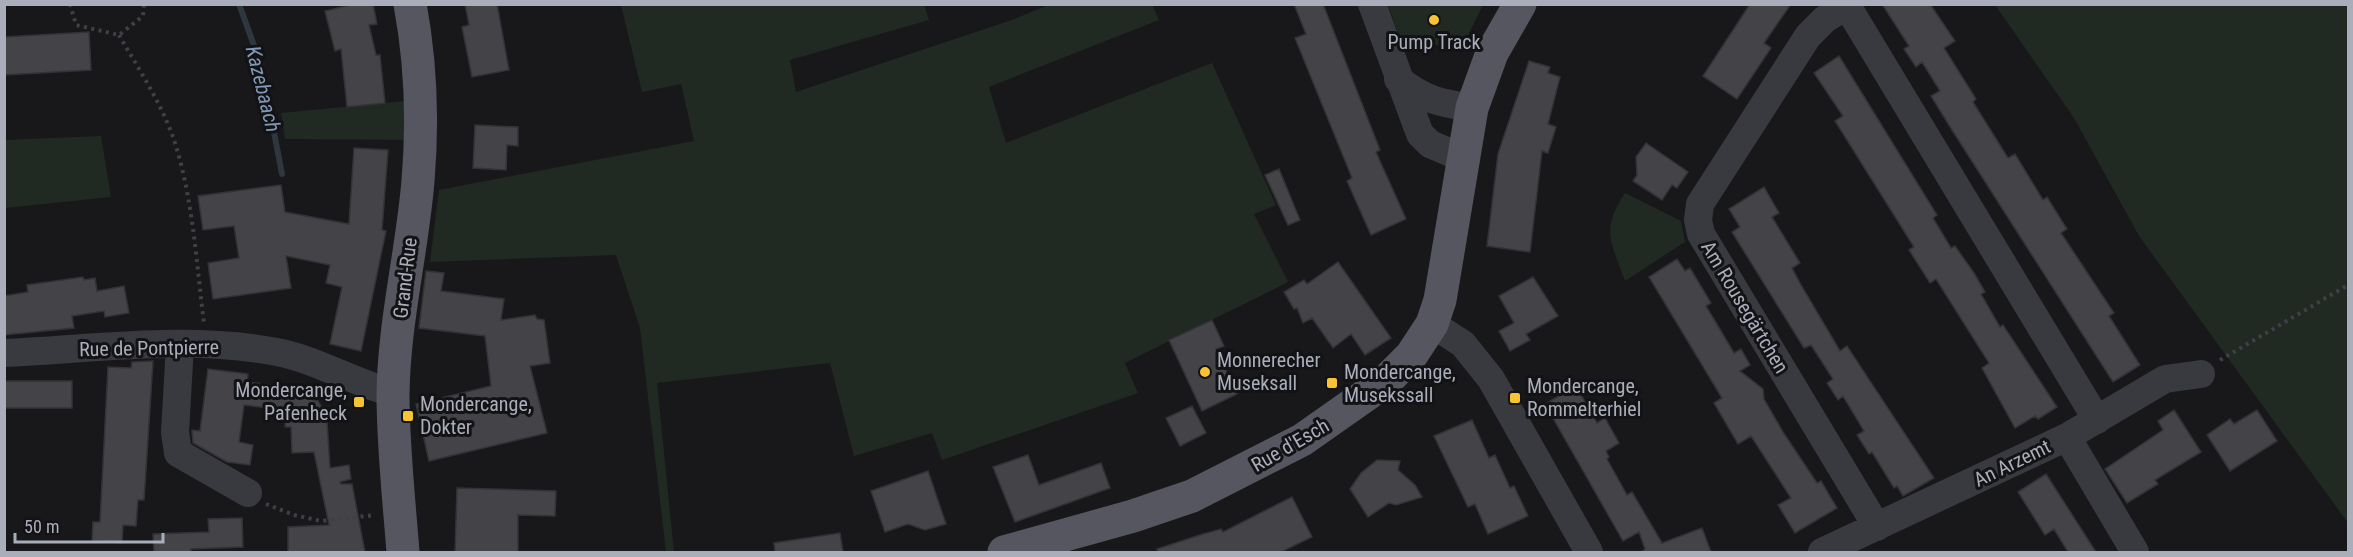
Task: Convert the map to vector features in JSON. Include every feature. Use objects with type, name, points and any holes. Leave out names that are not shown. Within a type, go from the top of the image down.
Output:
[{"type":"main road","name":"Grand-Rue","points":[[403,552],[393,393],[398,332],[418,182],[421,96],[416,34],[410,4]]},
{"type":"main road","name":"Rue d'Esch","points":[[1004,552],[1133,516],[1192,496],[1249,469],[1302,440],[1386,381],[1411,356],[1432,324],[1442,290],[1472,108],[1492,52],[1520,4]]},
{"type":"street","points":[[1372,4],[1419,134],[1430,144],[1463,158]]},
{"type":"street","name":"Am Rousegärtchen","points":[[1877,527],[1701,234],[1698,220],[1700,204],[1808,36],[1826,19],[1847,5],[2097,420]]},
{"type":"street","points":[[1398,79],[1417,95],[1437,103],[1472,108]]},
{"type":"street","points":[[1432,324],[1463,344],[1491,379],[1589,552]]},
{"type":"street","name":"Rue de Pontpierre","points":[[4,353],[193,345],[279,352],[360,384],[393,393]]},
{"type":"street","points":[[193,345],[175,432],[178,453],[248,493]]},
{"type":"street","name":"An Arzemt","points":[[1830,551],[2067,436],[2165,379],[2201,375]]},
{"type":"street","points":[[2067,436],[2135,552]]},
{"type":"path","points":[[70,4],[76,25],[119,35],[153,92],[172,136],[188,189],[193,345]]},
{"type":"path","points":[[119,35],[143,16],[144,4]]},
{"type":"path","points":[[2225,356],[2270,333],[2349,285]]},
{"type":"path","points":[[248,493],[294,515],[321,521],[400,512]]},
{"type":"shaded area","points":[[1152,4],[1159,20],[989,87],[1006,143],[1212,63],[1276,205],[1254,214],[1288,282],[1125,363],[1138,393],[942,460],[932,433],[854,456],[830,363],[657,383],[674,552],[666,552],[640,328],[616,255],[430,262],[439,190],[694,141],[681,84],[642,92],[621,5],[924,5],[929,20],[790,60],[796,92],[1012,20],[1048,5]]},
{"type":"shaded area","name":"Pump Track","points":[[1388,5],[1483,5],[1460,51],[1399,35]]},
{"type":"shaded area","points":[[1995,5],[2348,5],[2348,523],[2139,236],[2074,118]]},
{"type":"shaded area","points":[[405,101],[407,140],[285,139],[281,113]]},
{"type":"shaded area","points":[[101,136],[111,197],[5,208],[5,140]]},
{"type":"shaded area","points":[[1625,193],[1681,221],[1685,242],[1625,281],[1612,246],[1610,227],[1612,217]]},
{"type":"building","points":[[354,4],[373,4],[377,24],[369,25],[376,55],[380,55],[385,103],[347,107],[341,49],[335,51],[325,11]]},
{"type":"building","points":[[465,4],[497,4],[509,70],[472,77],[462,27],[469,25]]},
{"type":"building","points":[[1294,4],[1323,4],[1380,150],[1376,152],[1406,219],[1371,235],[1347,181],[1352,178],[1295,38],[1306,34]]},
{"type":"building","points":[[1750,4],[1791,4],[1764,43],[1771,48],[1737,99],[1703,76]]},
{"type":"building","points":[[1882,4],[1930,4],[1955,41],[1944,48],[1976,99],[1973,102],[2008,158],[2015,154],[2043,200],[2047,197],[2067,229],[2061,233],[2114,313],[2109,316],[2140,365],[2113,382],[1931,96],[1940,91],[1922,62],[1916,67],[1904,49],[1909,46]]},
{"type":"building","points":[[89,32],[91,70],[4,75],[4,37]]},
{"type":"building","points":[[1839,56],[1937,215],[1933,218],[1951,248],[1955,246],[1974,273],[1985,292],[1981,294],[2000,327],[2003,325],[2057,407],[2038,419],[2035,416],[2015,428],[1982,368],[1989,363],[1936,279],[1930,283],[1909,250],[1914,247],[1835,121],[1843,116],[1814,73]]},
{"type":"building","points":[[1529,61],[1550,67],[1548,73],[1560,77],[1548,124],[1556,127],[1548,153],[1542,151],[1530,252],[1487,246],[1498,154]]},
{"type":"building","points":[[475,125],[518,127],[518,146],[507,145],[506,170],[473,168]]},
{"type":"building","points":[[1646,143],[1688,172],[1677,188],[1672,185],[1662,200],[1633,181],[1637,175],[1636,157]]},
{"type":"building","points":[[354,148],[388,150],[382,230],[386,231],[361,351],[330,344],[342,287],[326,283],[330,265],[286,256],[291,288],[213,299],[208,263],[239,258],[234,226],[203,230],[198,196],[281,185],[285,212],[349,224]]},
{"type":"building","points":[[1279,169],[1300,220],[1288,225],[1265,175]]},
{"type":"building","points":[[1764,187],[1779,213],[1772,217],[1800,263],[1792,268],[1801,285],[1840,351],[1847,346],[1934,478],[1903,496],[1897,486],[1894,488],[1872,452],[1869,454],[1857,435],[1864,431],[1843,396],[1838,400],[1827,383],[1833,379],[1811,345],[1804,348],[1732,232],[1740,227],[1729,209]]},
{"type":"building","points":[[1677,259],[1685,271],[1690,268],[1711,303],[1706,306],[1734,353],[1741,349],[1750,365],[1740,371],[1763,389],[1764,399],[1783,432],[1817,483],[1821,481],[1837,508],[1795,533],[1778,505],[1791,498],[1751,436],[1738,444],[1714,403],[1722,398],[1649,277]]},
{"type":"building","points":[[1338,262],[1391,338],[1365,355],[1351,334],[1333,348],[1312,318],[1303,323],[1297,308],[1294,309],[1284,292],[1304,280],[1307,284]]},
{"type":"building","points":[[426,271],[444,273],[441,291],[504,299],[501,320],[535,315],[537,319],[544,320],[550,363],[530,366],[547,433],[429,461],[416,404],[491,386],[485,336],[419,328]]},
{"type":"building","points":[[83,277],[84,280],[95,278],[97,291],[124,286],[129,313],[105,317],[104,311],[72,316],[74,328],[4,335],[4,296],[28,292],[27,285]]},
{"type":"building","points":[[1533,277],[1558,316],[1526,334],[1530,340],[1510,351],[1499,331],[1514,323],[1499,296]]},
{"type":"building","name":"Monnerecher Museksall","points":[[1212,320],[1224,346],[1216,349],[1237,394],[1202,411],[1169,340]]},
{"type":"building","points":[[153,361],[144,500],[138,500],[136,526],[123,525],[122,543],[92,541],[93,522],[100,522],[108,367],[131,368],[132,362]]},
{"type":"building","points":[[208,369],[248,374],[247,382],[306,389],[306,398],[318,401],[322,408],[323,422],[327,421],[330,468],[349,465],[351,479],[340,482],[341,484],[352,484],[365,552],[288,552],[288,527],[329,525],[314,452],[292,453],[291,427],[285,427],[286,410],[244,405],[239,442],[253,445],[250,465],[227,462],[193,443],[192,430],[200,431]]},
{"type":"building","points":[[4,381],[72,381],[72,408],[4,408]]},
{"type":"building","points":[[1576,386],[1597,423],[1605,418],[1619,443],[1606,451],[1609,457],[1607,459],[1627,495],[1632,492],[1662,543],[1702,528],[1711,552],[1641,552],[1645,549],[1639,532],[1623,541],[1545,404]]},
{"type":"building","points":[[1192,406],[1206,433],[1180,446],[1166,418]]},
{"type":"building","points":[[2174,410],[2201,452],[2155,480],[2158,484],[2127,503],[2105,469],[2163,430],[2158,421]]},
{"type":"building","points":[[2257,410],[2277,441],[2230,471],[2207,435],[2230,419],[2234,424]]},
{"type":"building","points":[[1472,420],[1489,458],[1495,455],[1510,488],[1514,486],[1528,516],[1488,534],[1475,504],[1468,507],[1434,436]]},
{"type":"building","points":[[1028,455],[1039,485],[1101,463],[1110,488],[1015,522],[993,467]]},
{"type":"building","points":[[1377,460],[1400,461],[1398,470],[1415,485],[1422,497],[1396,505],[1389,503],[1368,517],[1350,489],[1361,473]]},
{"type":"building","points":[[928,471],[946,524],[925,530],[908,524],[885,532],[871,491]]},
{"type":"building","points":[[2046,474],[2096,552],[2068,552],[2054,529],[2045,535],[2018,492]]},
{"type":"building","points":[[457,488],[556,491],[555,516],[518,515],[518,552],[455,552]]},
{"type":"building","points":[[1292,497],[1312,537],[1281,552],[1158,552],[1157,549],[1200,535],[1221,529],[1223,532]]},
{"type":"building","points":[[242,518],[243,547],[191,549],[191,552],[154,552],[153,534],[209,532],[208,519]]},
{"type":"building","points":[[840,533],[843,552],[775,552],[774,543]]},
{"type":"waterway","name":"Kazebaach","points":[[239,4],[261,65],[282,174]]},
{"type":"place","name":"Pump Track","points":[[1434,20]]},
{"type":"place","name":"Monnerecher Museksall","points":[[1205,372]]},
{"type":"place","name":"Mondercange, Musekssall","points":[[1332,383]]},
{"type":"place","name":"Mondercange, Rommelterhiel","points":[[1515,398]]},
{"type":"place","name":"Mondercange, Pafenheck","points":[[359,402]]},
{"type":"place","name":"Mondercange, Dokter","points":[[408,416]]}]
